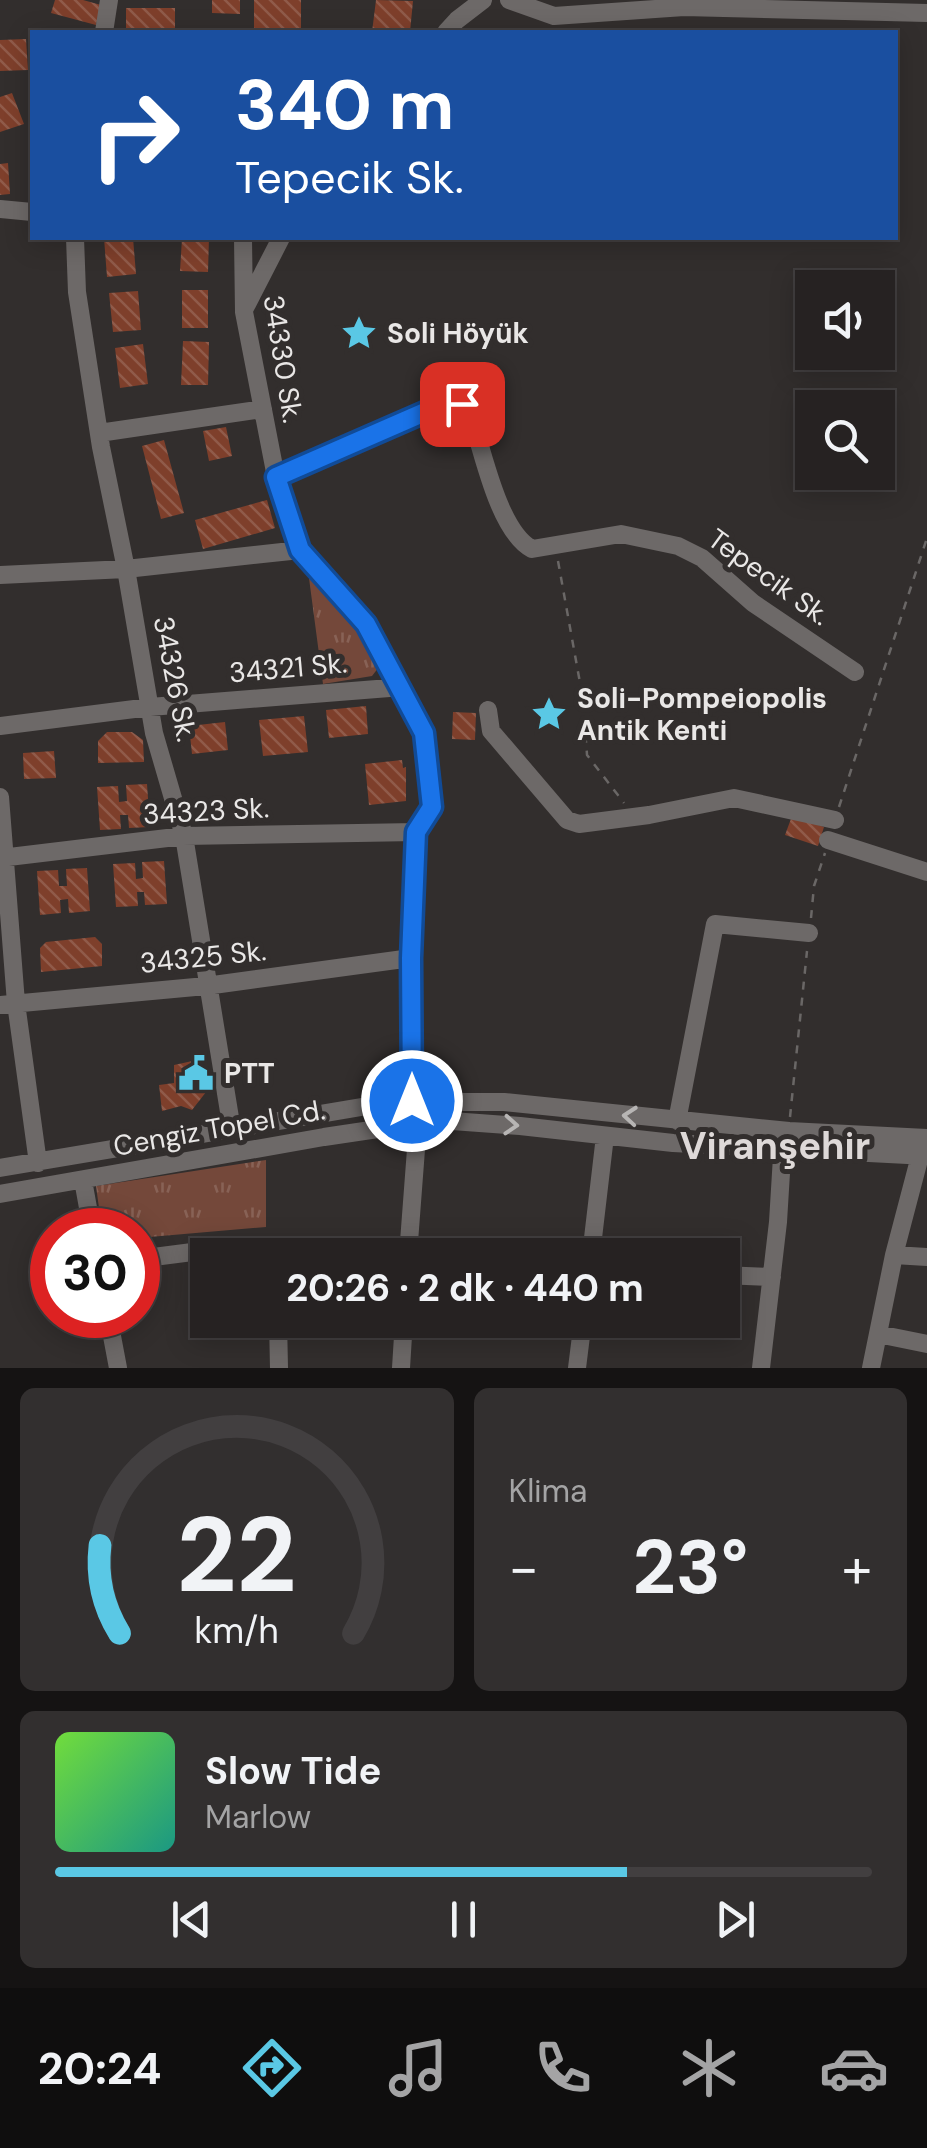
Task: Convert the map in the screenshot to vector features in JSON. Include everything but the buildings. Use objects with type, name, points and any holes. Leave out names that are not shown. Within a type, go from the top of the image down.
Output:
[{"type":"street","points":[[104,30],[109,0]]},
{"type":"street","points":[[448,30],[483,0]]},
{"type":"street","points":[[509,0],[554,16],[684,7],[927,13]]},
{"type":"street","points":[[0,209],[30,212]]},
{"type":"street","name":"34326 Sk.","points":[[74,240],[76,292],[99,433],[150,707],[184,836],[232,1130]]},
{"type":"street","name":"34330 Sk.","points":[[243,240],[244,312],[276,477],[300,550],[366,624],[424,733],[432,807],[416,832],[411,958],[412,1101]]},
{"type":"street","points":[[244,312],[281,240]]},
{"type":"street","name":"Tepecik Sk.","points":[[276,477],[425,412],[462,404],[470,412],[507,523],[524,544],[532,549],[622,534],[678,546],[702,558],[753,602],[855,672]]},
{"type":"street","points":[[99,433],[264,409]]},
{"type":"street","points":[[0,575],[126,568],[300,550]]},
{"type":"street","name":"34321 Sk.","points":[[0,726],[150,707],[402,687]]},
{"type":"street","points":[[488,710],[492,731],[567,820],[579,824],[734,798],[835,820]]},
{"type":"street","points":[[0,797],[8,1004],[38,1163]]},
{"type":"street","name":"34323 Sk.","points":[[2,858],[184,836],[416,832]]},
{"type":"street","points":[[828,840],[927,872]]},
{"type":"street","points":[[677,1121],[715,924],[809,933]]},
{"type":"street","name":"34325 Sk.","points":[[8,1004],[206,986],[411,958]]},
{"type":"street","name":"Cengiz Topel Cd.","points":[[0,1168],[412,1101],[504,1102],[784,1130],[925,1150]]},
{"type":"street","name":"Cengiz Topel Cd.","points":[[0,1194],[438,1120],[782,1150],[925,1150]]},
{"type":"street","points":[[409,1238],[418,1123]]},
{"type":"street","points":[[761,1368],[784,1130]]},
{"type":"street","points":[[593,1238],[605,1136]]},
{"type":"street","points":[[871,1368],[894,1254],[925,1150]]},
{"type":"street","points":[[83,1180],[88,1208]]},
{"type":"street","points":[[160,1255],[190,1252]]},
{"type":"street","points":[[894,1254],[927,1257]]},
{"type":"street","points":[[740,1276],[772,1277]]},
{"type":"street","points":[[878,1334],[927,1344]]},
{"type":"street","points":[[112,1338],[118,1368]]},
{"type":"street","points":[[278,1338],[279,1368]]},
{"type":"street","points":[[401,1368],[403,1338]]},
{"type":"street","points":[[577,1368],[581,1338]]},
{"type":"path","points":[[556,545],[584,705],[587,755],[634,816]]},
{"type":"green space","points":[[307,563],[382,663],[372,676],[323,684]]},
{"type":"green space","points":[[266,1160],[266,1227],[160,1236],[160,1208],[99,1208],[96,1186]]},
{"type":"place","name":"Soli Höyük","points":[[359,333]]},
{"type":"place","name":"Soli-Pompeiopolis Antik Kenti","points":[[549,714]]},
{"type":"place","name":"PTT","points":[[196,1073]]},
{"type":"district","name":"Viranşehir","points":[[775,1146]]},
{"type":"route","points":[[412,1101],[411,958],[416,832],[432,807],[424,733],[366,624],[300,550],[276,477],[425,412],[462,404]]}]
